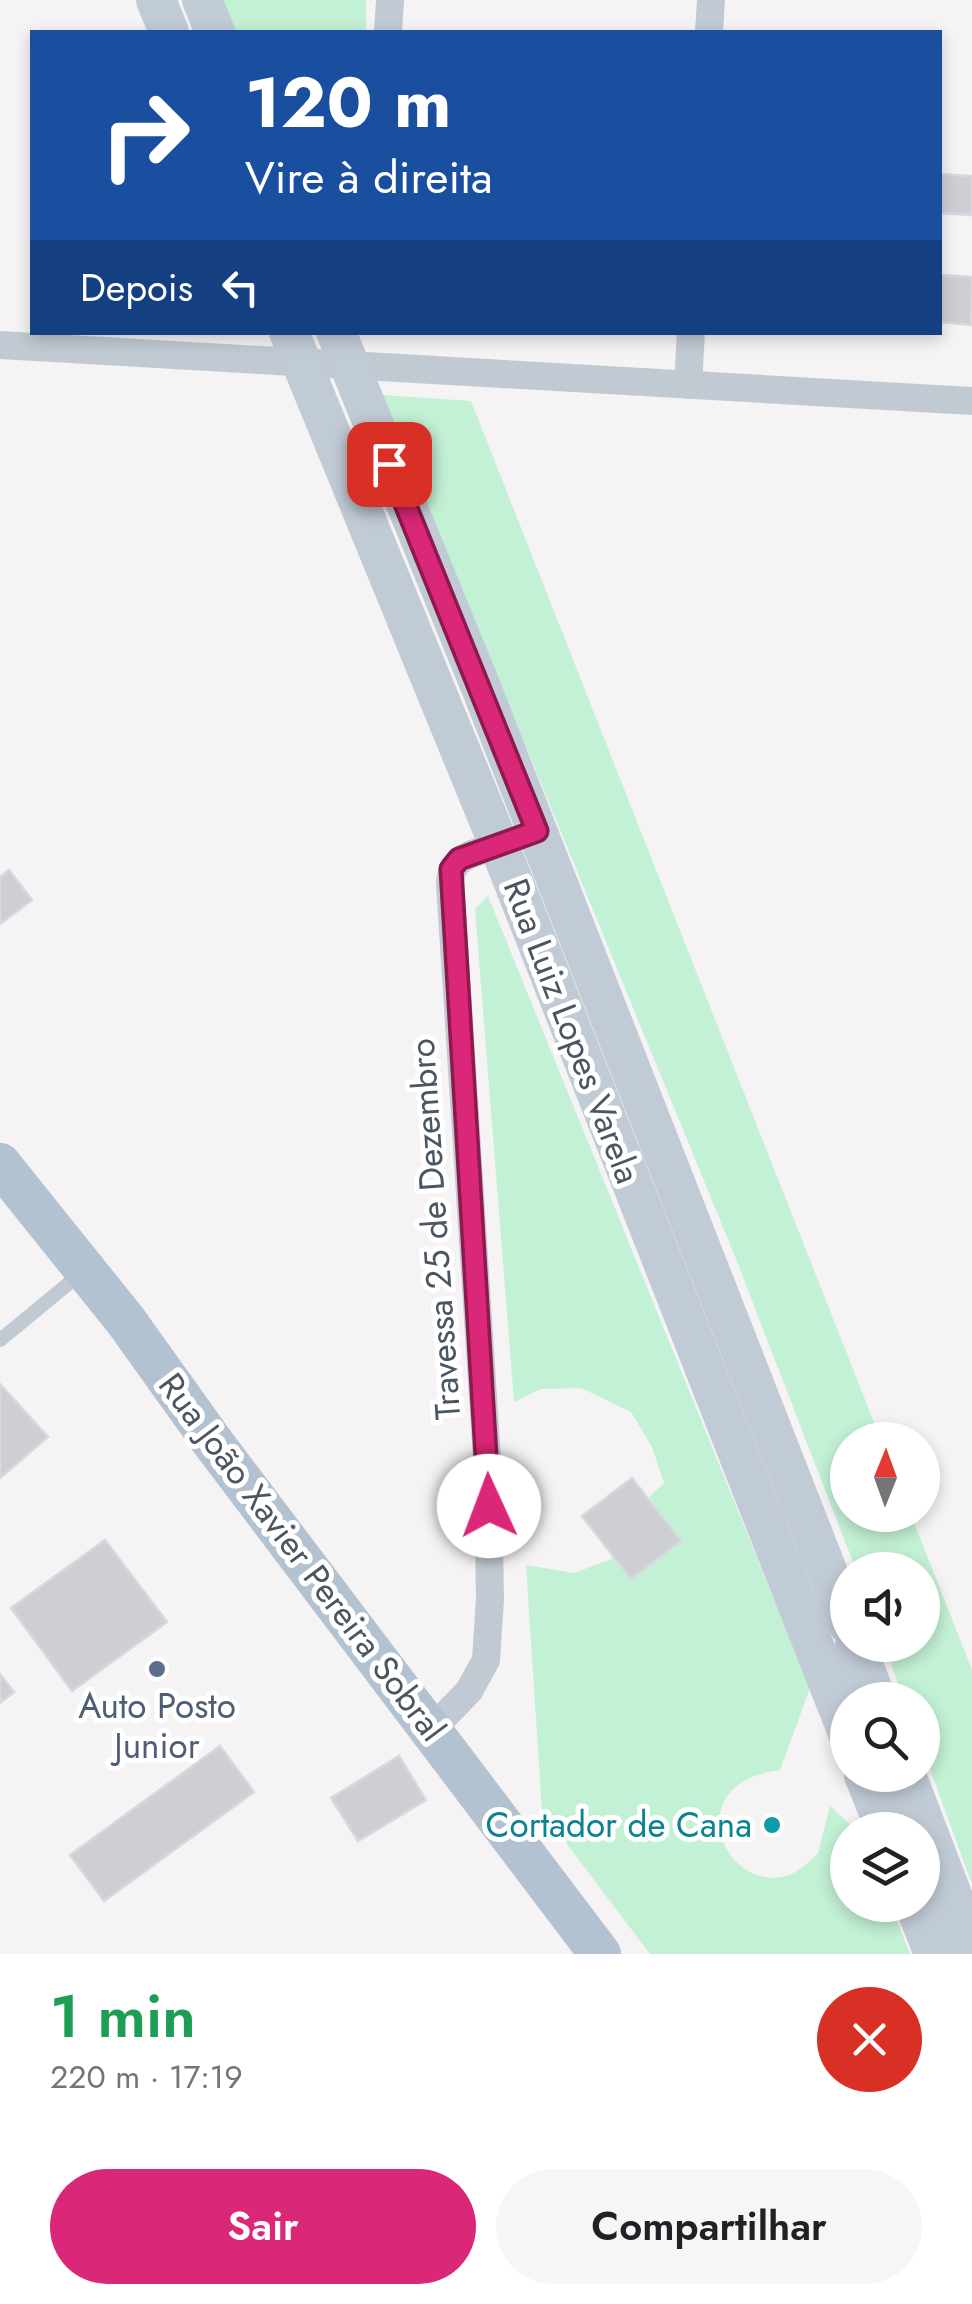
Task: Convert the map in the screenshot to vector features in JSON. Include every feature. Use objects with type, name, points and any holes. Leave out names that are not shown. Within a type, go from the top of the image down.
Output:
[{"type":"main road","points":[[156,0],[168,30]]},
{"type":"main road","points":[[202,0],[214,30]]},
{"type":"main road","name":"Rua Luiz Lopes Varela","points":[[294,347],[499,845],[830,1687]]},
{"type":"main road","name":"Rua Luiz Lopes Varela","points":[[343,350],[537,831],[830,1578]]},
{"type":"main road","points":[[499,845],[537,831]]},
{"type":"main road","name":"Rua João Xavier Pereira Sobral","points":[[0,1164],[85,1270],[600,1954]]},
{"type":"main road","points":[[913,1792],[972,1947]]},
{"type":"main road","points":[[922,1922],[934,1954]]},
{"type":"street","points":[[388,30],[390,0]]},
{"type":"street","points":[[709,30],[711,0]]},
{"type":"street","points":[[688,385],[692,335]]},
{"type":"street","points":[[0,344],[294,347],[688,385],[972,401]]},
{"type":"street","name":"Travessa 25 de Dezembro","points":[[431,1730],[469,1691],[486,1660],[490,1599],[488,1475],[450,883],[451,869],[459,859],[499,845]]},
{"type":"lane","points":[[0,1340],[85,1270]]},
{"type":"green space","points":[[222,0],[366,0],[366,30],[234,30]]},
{"type":"green space","points":[[382,395],[471,401],[874,1422],[830,1422],[830,1503],[736,1259]]},
{"type":"green space","points":[[488,896],[810,1688],[780,1770],[748,1779],[729,1794],[720,1814],[721,1834],[729,1853],[744,1868],[763,1877],[786,1876],[818,1853],[830,1806],[836,1812],[830,1812],[830,1922],[898,1922],[910,1954],[650,1954],[542,1811],[526,1565],[574,1573],[614,1558],[631,1579],[681,1541],[649,1497],[664,1483],[652,1447],[631,1412],[581,1388],[541,1389],[514,1402],[475,909]]},
{"type":"green space","points":[[841,1532],[918,1532],[926,1552],[849,1552]]},
{"type":"green space","points":[[940,1589],[972,1670],[972,1884],[938,1792],[940,1682],[897,1682],[890,1662],[940,1662]]},
{"type":"building","points":[[942,174],[972,176],[972,215],[942,213]]},
{"type":"building","points":[[942,275],[972,277],[971,325],[942,322]]},
{"type":"building","points":[[9,870],[32,900],[0,924],[0,877]]},
{"type":"building","points":[[0,1384],[48,1437],[0,1478]]},
{"type":"building","points":[[632,1478],[681,1541],[631,1579],[582,1516]]},
{"type":"building","points":[[105,1540],[167,1622],[72,1691],[11,1608]]},
{"type":"building","points":[[0,1674],[14,1692],[0,1703]]},
{"type":"building","points":[[220,1746],[254,1792],[104,1901],[70,1855]]},
{"type":"building","points":[[399,1756],[426,1800],[358,1841],[331,1798]]},
{"type":"place","name":"Auto Posto Junior","points":[[157,1669]]},
{"type":"place","name":"Cortador de Cana","points":[[772,1825]]},
{"type":"route","points":[[389,464],[537,831],[459,859],[451,869],[450,883],[489,1506]]}]
